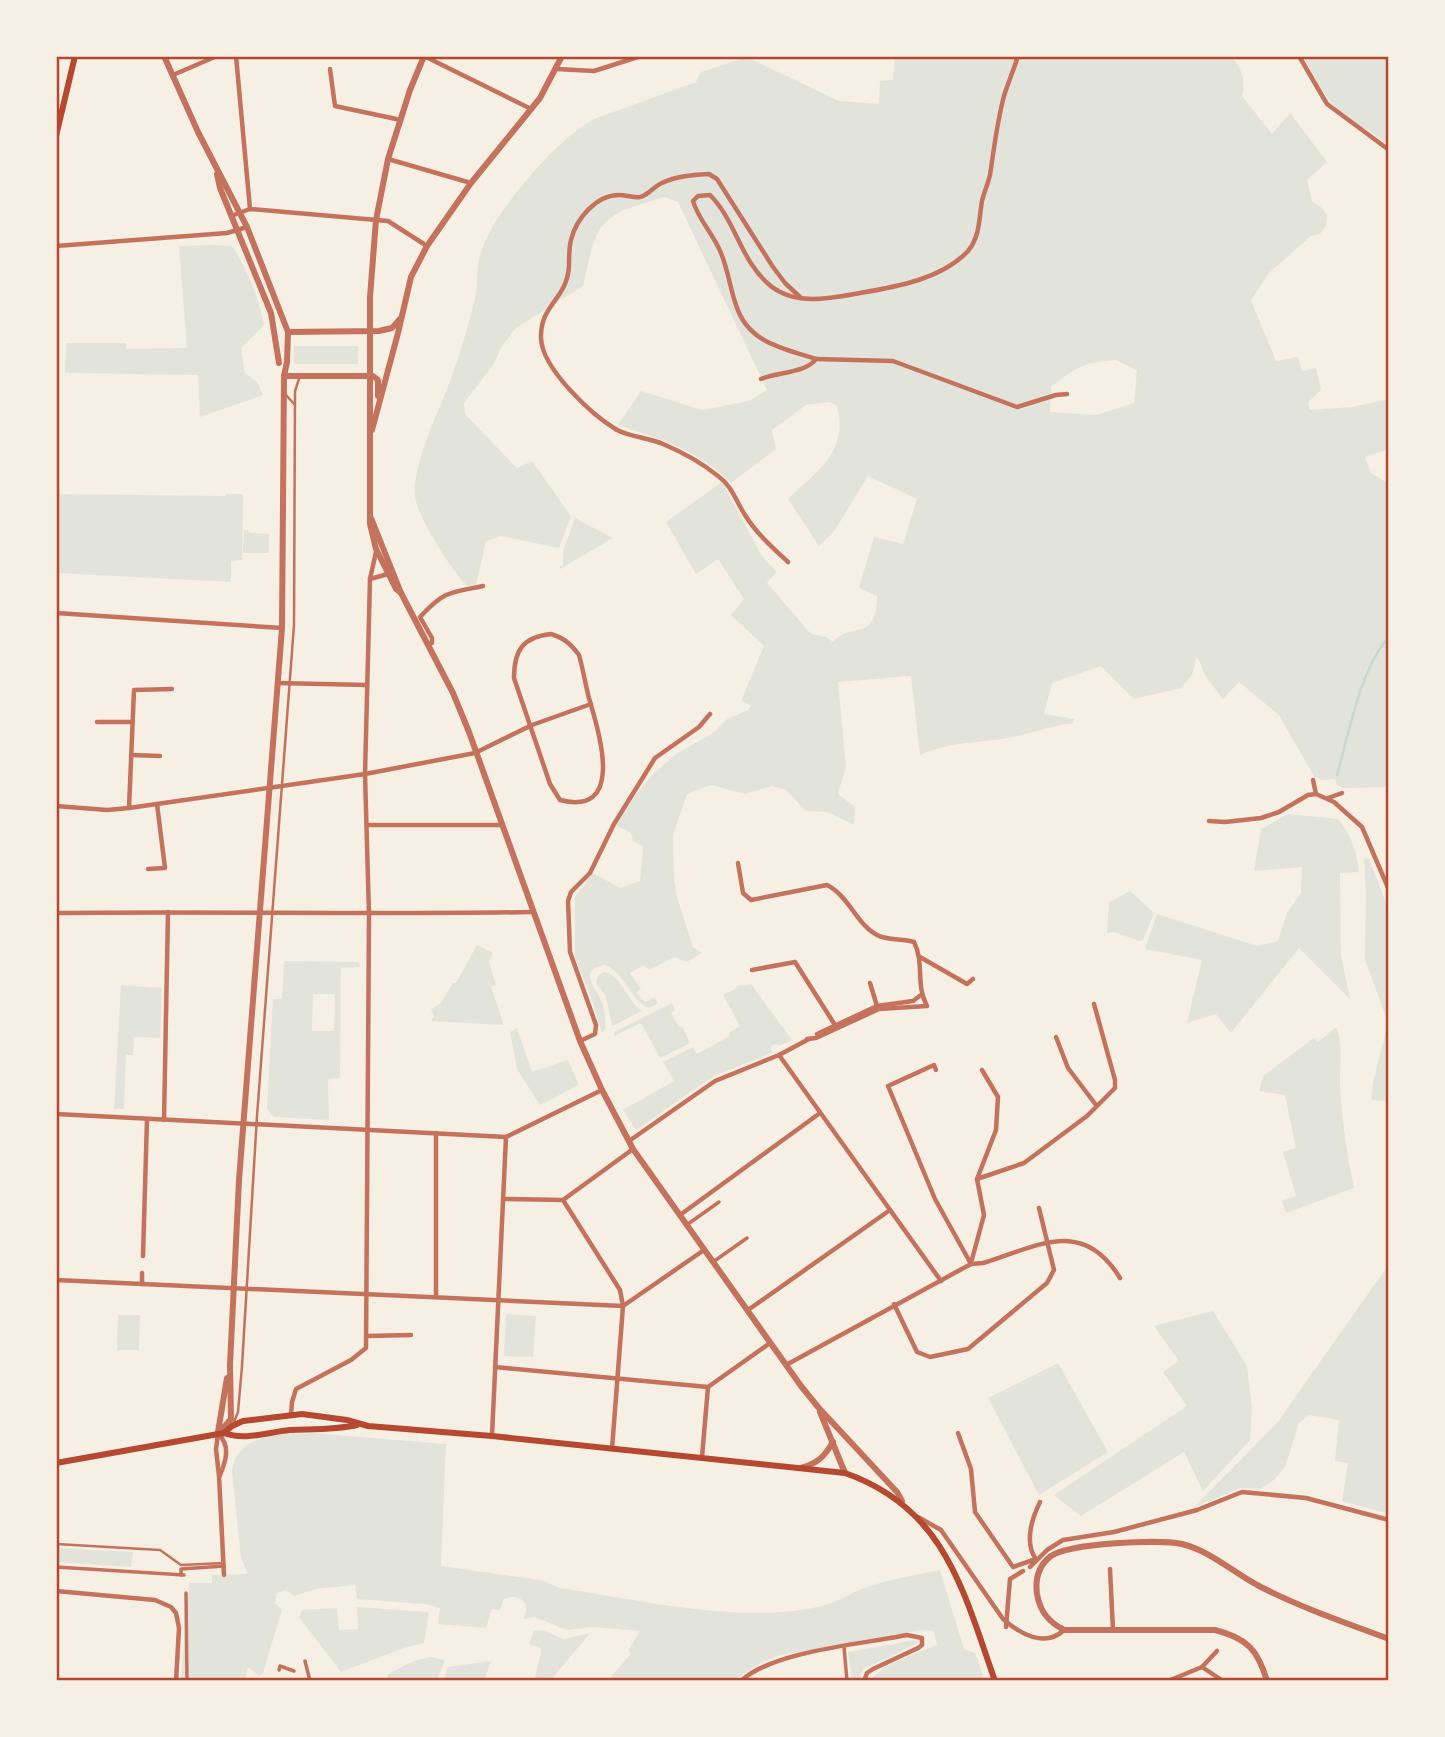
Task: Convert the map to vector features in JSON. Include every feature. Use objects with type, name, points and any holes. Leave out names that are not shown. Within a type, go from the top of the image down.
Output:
[{"type":"main road","points":[[56,136],[75,56]]},
{"type":"main road","points":[[221,1434],[243,1421],[291,1415],[346,1420],[357,1425]]},
{"type":"main road","points":[[56,1463],[221,1434],[233,1437],[288,1430],[333,1430],[357,1425],[492,1436],[845,1473],[871,1482],[902,1501],[935,1538],[952,1566],[995,1681]]},
{"type":"street","points":[[164,56],[216,169],[227,185],[247,227],[288,332],[284,376],[282,628],[243,1124],[233,1289],[231,1419],[221,1434]]},
{"type":"street","points":[[173,75],[217,56]]},
{"type":"street","points":[[236,56],[250,209]]},
{"type":"street","points":[[531,109],[424,56],[410,90],[388,159],[376,220],[370,286],[369,485],[372,518],[401,593],[453,693],[580,1041],[628,1142],[818,1408],[897,1492],[902,1501]]},
{"type":"street","points":[[371,432],[411,277],[427,246],[471,183],[531,109],[557,69],[562,56]]},
{"type":"street","points":[[557,69],[594,71],[641,56]]},
{"type":"street","points":[[1018,56],[1004,96],[989,179],[982,200],[979,228],[970,249],[957,261],[926,277],[834,298],[802,299],[784,295],[758,274],[747,259],[718,203],[710,195],[698,196],[694,201],[695,208],[718,244],[736,305],[747,328],[761,339],[816,359],[893,361],[1017,407],[1067,394]]},
{"type":"street","points":[[1298,56],[1327,104],[1389,150]]},
{"type":"street","points":[[330,69],[335,106],[401,120]]},
{"type":"street","points":[[388,159],[471,183]]},
{"type":"street","points":[[216,169],[220,188],[257,274],[273,320],[279,363],[284,376]]},
{"type":"street","points":[[788,562],[757,533],[730,487],[719,476],[688,456],[662,444],[618,430],[565,385],[547,362],[541,338],[547,310],[560,297],[567,281],[570,242],[574,230],[586,212],[604,199],[618,195],[640,197],[660,183],[689,175],[709,174],[717,180],[773,267],[802,299]]},
{"type":"street","points":[[231,216],[250,209],[388,221],[427,246]]},
{"type":"street","points":[[56,246],[247,227]]},
{"type":"street","points":[[273,320],[288,332],[369,332],[388,330],[400,318]]},
{"type":"street","points":[[761,379],[774,373],[809,366],[816,359]]},
{"type":"street","points":[[284,376],[378,378],[379,398]]},
{"type":"street","points":[[372,518],[370,524],[376,549],[396,589],[401,593]]},
{"type":"street","points":[[291,1415],[296,1389],[351,1360],[366,1348],[369,915],[365,774],[370,579],[376,549]]},
{"type":"street","points":[[370,579],[388,574]]},
{"type":"street","points":[[428,645],[432,643],[432,638],[420,617],[435,601],[449,592],[483,586]]},
{"type":"street","points":[[56,613],[282,628]]},
{"type":"street","points":[[551,634],[572,645],[581,662],[591,704],[604,757],[604,773],[601,785],[594,795],[585,802],[574,804],[560,800],[555,794],[514,678],[514,664],[519,650],[527,640],[551,634]]},
{"type":"street","points":[[277,683],[367,685]]},
{"type":"street","points":[[129,808],[134,690],[172,689]]},
{"type":"street","points":[[56,806],[107,810],[129,808],[365,774],[475,753],[532,726],[591,704]]},
{"type":"street","points":[[580,1041],[595,1034],[596,1025],[569,952],[568,901],[571,892],[590,873],[614,824],[655,758],[699,727],[710,714]]},
{"type":"street","points":[[97,722],[132,722]]},
{"type":"street","points":[[131,755],[160,756]]},
{"type":"street","points":[[1313,780],[1316,794]]},
{"type":"street","points":[[1327,799],[1342,793]]},
{"type":"street","points":[[1209,821],[1261,818],[1279,812],[1308,795],[1316,794],[1334,802],[1362,828],[1389,890]]},
{"type":"street","points":[[148,870],[165,868],[157,804]]},
{"type":"street","points":[[367,825],[502,825]]},
{"type":"street","points":[[738,863],[743,893],[751,900],[827,886],[837,890],[874,934],[884,939],[915,942],[920,955],[921,995],[927,1006],[879,1009],[816,1038],[807,1039]]},
{"type":"street","points":[[163,1120],[168,912]]},
{"type":"street","points":[[56,913],[369,915],[533,912]]},
{"type":"street","points":[[920,955],[967,984],[973,979]]},
{"type":"street","points":[[752,970],[794,962],[835,1025]]},
{"type":"street","points":[[870,983],[877,1006]]},
{"type":"street","points":[[628,1142],[715,1081],[779,1055],[877,1006],[913,1001],[921,995]]},
{"type":"street","points":[[977,1179],[1024,1163],[1087,1116],[1115,1088],[1094,1004]]},
{"type":"street","points":[[1056,1037],[1068,1068],[1096,1105]]},
{"type":"street","points":[[779,1055],[942,1281]]},
{"type":"street","points":[[936,1070],[934,1065],[888,1086],[935,1199],[971,1264]]},
{"type":"street","points":[[971,1264],[984,1215],[977,1179],[996,1130],[998,1097],[982,1070]]},
{"type":"street","points":[[56,1114],[506,1137],[602,1090]]},
{"type":"street","points":[[679,1215],[820,1113]]},
{"type":"street","points":[[143,1256],[147,1119]]},
{"type":"street","points":[[436,1133],[436,1295]]},
{"type":"street","points":[[492,1436],[506,1137]]},
{"type":"street","points":[[503,1199],[563,1200],[633,1149]]},
{"type":"street","points":[[563,1200],[620,1290],[624,1306],[612,1449]]},
{"type":"street","points":[[686,1225],[719,1202]]},
{"type":"street","points":[[894,1304],[917,1352],[930,1357],[968,1349],[1047,1283],[1054,1270],[1040,1208]]},
{"type":"street","points":[[748,1310],[890,1209]]},
{"type":"street","points":[[713,1262],[747,1238]]},
{"type":"street","points":[[786,1365],[971,1264],[983,1263],[1049,1243],[1073,1241],[1090,1245],[1105,1256],[1121,1278]]},
{"type":"street","points":[[56,1280],[436,1295],[624,1306],[704,1250]]},
{"type":"street","points":[[142,1273],[142,1284]]},
{"type":"street","points":[[367,1336],[411,1335]]},
{"type":"street","points":[[495,1367],[708,1387],[770,1343]]},
{"type":"street","points":[[225,1575],[216,1448],[221,1434],[230,1365]]},
{"type":"street","points":[[702,1457],[708,1387]]},
{"type":"street","points":[[818,1408],[845,1473]]},
{"type":"street","points":[[958,1433],[971,1469],[975,1512],[1013,1567],[1036,1559],[1063,1540],[1114,1532],[1197,1510],[1242,1492],[1306,1498],[1389,1520]]},
{"type":"street","points":[[221,1434],[226,1449]]},
{"type":"street","points":[[219,1476],[225,1463],[226,1449],[233,1437]]},
{"type":"street","points":[[801,1468],[815,1464],[833,1442]]},
{"type":"street","points":[[1040,1502],[1033,1516],[1030,1537],[1032,1553],[1040,1570],[1037,1594],[1045,1616],[1064,1630]]},
{"type":"street","points":[[918,1517],[941,1530],[1006,1624],[1022,1634],[1032,1638],[1052,1638],[1064,1630],[1198,1629],[1224,1632],[1238,1638],[1257,1654],[1268,1681]]},
{"type":"street","points":[[1040,1570],[1060,1551],[1075,1548],[1148,1541],[1182,1544],[1198,1549],[1260,1587],[1327,1617],[1389,1639]]},
{"type":"street","points":[[1030,1567],[1036,1559]]},
{"type":"street","points":[[56,1567],[182,1575],[181,1569],[224,1564]]},
{"type":"street","points":[[1110,1569],[1113,1631]]},
{"type":"street","points":[[1006,1624],[1010,1579],[1023,1571]]},
{"type":"street","points":[[56,1591],[155,1600],[171,1607],[176,1613],[179,1628],[176,1681]]},
{"type":"street","points":[[186,1593],[187,1681]]},
{"type":"street","points":[[741,1681],[774,1661],[907,1636],[922,1637],[922,1645],[873,1669],[864,1681]]},
{"type":"street","points":[[844,1647],[847,1681]]},
{"type":"street","points":[[1168,1681],[1202,1667],[1217,1651]]},
{"type":"street","points":[[305,1661],[310,1681]]},
{"type":"street","points":[[279,1667],[294,1671]]},
{"type":"street","points":[[1202,1667],[1223,1681]]},
{"type":"lane","points":[[232,1426],[238,1412],[288,683],[295,625],[295,391],[300,376]]},
{"type":"lane","points":[[284,392],[295,405]]},
{"type":"lane","points":[[56,1545],[160,1550],[181,1565],[224,1564]]},
{"type":"shaded area","points":[[895,56],[1231,56],[1242,74],[1242,96],[1272,134],[1290,113],[1327,162],[1307,180],[1312,202],[1321,207],[1327,215],[1326,226],[1320,234],[1311,236],[1269,273],[1251,300],[1276,361],[1298,357],[1302,371],[1316,368],[1321,390],[1308,402],[1310,410],[1352,407],[1389,399],[1389,449],[1365,457],[1371,473],[1389,484],[1389,787],[1342,788],[1337,785],[1335,779],[1315,778],[1279,715],[1239,682],[1223,699],[1206,677],[1197,656],[1192,675],[1181,688],[1134,699],[1101,666],[1052,683],[1044,714],[1074,719],[1073,723],[1007,738],[953,745],[920,755],[911,676],[838,682],[846,767],[838,794],[855,807],[854,825],[827,812],[806,811],[786,790],[772,786],[745,794],[711,785],[687,794],[673,835],[674,880],[693,947],[702,953],[687,962],[675,957],[649,970],[644,965],[630,973],[641,989],[636,992],[645,1002],[655,997],[658,1004],[648,1008],[636,999],[612,969],[605,965],[592,971],[590,979],[604,1010],[606,1028],[602,1033],[575,958],[575,897],[593,873],[620,888],[640,881],[643,846],[633,841],[631,833],[616,825],[653,774],[676,754],[713,733],[727,719],[748,710],[751,706],[741,701],[764,646],[731,615],[744,599],[718,559],[696,574],[666,522],[722,482],[762,556],[777,572],[767,583],[811,634],[826,637],[833,642],[840,636],[868,626],[873,620],[877,596],[859,588],[874,537],[903,544],[917,499],[868,476],[835,530],[819,546],[788,499],[819,469],[834,448],[840,422],[837,406],[830,402],[806,405],[772,430],[776,449],[731,483],[693,454],[618,425],[641,391],[702,410],[749,401],[767,390],[678,202],[664,197],[624,210],[604,224],[593,245],[583,286],[516,328],[502,346],[494,364],[464,403],[465,414],[517,468],[532,461],[571,516],[559,548],[501,536],[486,541],[476,585],[468,586],[428,529],[417,505],[415,484],[426,442],[466,333],[475,298],[480,256],[495,222],[504,209],[540,165],[567,138],[594,119],[696,82],[701,72],[747,57],[839,101],[879,104],[880,81],[893,80]],"holes":[[[1116,360],[1137,370],[1134,403],[1096,415],[1050,412],[1051,387],[1081,367]]]},
{"type":"shaded area","points":[[1303,56],[1389,56],[1389,145],[1334,106]]},
{"type":"shaded area","points":[[179,246],[232,246],[248,274],[255,294],[264,325],[241,348],[245,373],[257,382],[263,395],[200,417],[198,375],[65,373],[66,343],[126,343],[126,349],[187,348]]},
{"type":"shaded area","points":[[294,346],[358,346],[358,364],[294,364]]},
{"type":"shaded area","points":[[56,494],[243,494],[242,560],[231,561],[231,582],[56,573]]},
{"type":"shaded area","points":[[575,518],[613,538],[560,569],[560,566],[563,566],[563,552]]},
{"type":"shaded area","points":[[244,530],[249,533],[269,534],[269,553],[243,553]]},
{"type":"shaded area","points":[[1288,814],[1338,819],[1355,850],[1359,872],[1340,873],[1341,956],[1350,999],[1299,948],[1231,1033],[1216,1014],[1187,1023],[1202,960],[1145,949],[1157,914],[1257,946],[1278,941],[1287,913],[1301,893],[1302,867],[1254,871],[1261,829]]},
{"type":"shaded area","points":[[1364,858],[1369,859],[1389,910],[1389,1101],[1371,1100],[1388,1022],[1365,960]]},
{"type":"shaded area","points":[[1130,891],[1154,913],[1143,940],[1139,941],[1114,932],[1107,933],[1109,902]]},
{"type":"shaded area","points":[[477,945],[493,953],[489,962],[496,985],[491,987],[504,1025],[431,1021],[434,1016],[431,1009],[441,1003],[453,983],[456,983]]},
{"type":"shaded area","points":[[284,961],[359,962],[360,967],[341,968],[340,1078],[328,1079],[329,1120],[274,1117],[267,1109],[273,999],[282,999]],"holes":[[[313,994],[335,994],[334,1031],[312,1031]]]},
{"type":"shaded area","points":[[603,972],[619,982],[642,1011],[612,1026],[606,997],[596,982]]},
{"type":"shaded area","points":[[751,984],[792,1040],[779,1046],[775,1044],[771,1046],[772,1053],[714,1076],[636,1130],[623,1110],[674,1081],[663,1062],[693,1047],[697,1054],[730,1036],[729,1033],[740,1026],[723,995],[737,988],[736,986]]},
{"type":"shaded area","points":[[121,985],[162,988],[160,1038],[134,1037],[133,1055],[126,1055],[124,1109],[114,1109]]},
{"type":"shaded area","points":[[672,1003],[675,1010],[671,1013],[679,1027],[682,1026],[690,1043],[660,1058],[641,1023],[614,1036],[614,1032]]},
{"type":"shaded area","points":[[1336,1027],[1341,1048],[1343,1125],[1354,1188],[1286,1213],[1282,1201],[1296,1196],[1283,1152],[1296,1148],[1285,1095],[1259,1091],[1263,1076],[1314,1038],[1318,1042]]},
{"type":"shaded area","points":[[517,1028],[532,1072],[568,1060],[579,1085],[540,1105],[517,1069],[510,1032]]},
{"type":"shaded area","points":[[1389,1264],[1389,1514],[1342,1501],[1348,1463],[1335,1461],[1339,1420],[1309,1415],[1299,1423],[1285,1467],[1274,1480],[1260,1489],[1241,1488],[1194,1507],[1277,1423]]},
{"type":"shaded area","points":[[1213,1311],[1247,1366],[1252,1409],[1250,1440],[1203,1491],[1184,1452],[1081,1516],[1054,1495],[1187,1406],[1163,1372],[1179,1361],[1154,1326]]},
{"type":"shaded area","points":[[506,1314],[536,1316],[533,1357],[504,1356]]},
{"type":"shaded area","points":[[118,1315],[140,1315],[139,1350],[117,1350]]},
{"type":"shaded area","points":[[1058,1363],[1108,1452],[1039,1495],[988,1398]]},
{"type":"shaded area","points":[[312,1433],[446,1444],[441,1566],[541,1580],[560,1588],[658,1604],[759,1613],[822,1606],[876,1584],[940,1570],[964,1649],[975,1653],[985,1681],[871,1681],[890,1665],[937,1645],[934,1631],[922,1630],[780,1655],[732,1681],[607,1681],[631,1654],[628,1651],[640,1631],[594,1627],[567,1630],[534,1617],[523,1619],[525,1604],[515,1597],[504,1599],[500,1610],[492,1609],[486,1628],[438,1624],[440,1608],[424,1604],[357,1599],[355,1585],[316,1589],[294,1596],[286,1590],[277,1593],[275,1603],[282,1610],[263,1673],[259,1676],[248,1667],[245,1679],[247,1681],[181,1681],[189,1583],[212,1583],[212,1575],[248,1574],[241,1558],[232,1471],[236,1458],[252,1442],[262,1438]]},
{"type":"shaded area","points":[[56,1548],[133,1552],[131,1567],[56,1562]]},
{"type":"shaded area","points":[[357,1607],[429,1612],[424,1643],[341,1672],[299,1617],[302,1610],[337,1608],[339,1630],[358,1629]]},
{"type":"shaded area","points":[[542,1630],[564,1639],[590,1633],[550,1681],[534,1681],[541,1653],[540,1648],[529,1644],[534,1631]]},
{"type":"shaded area","points":[[914,1640],[918,1643],[863,1669],[859,1681],[852,1681],[848,1652]]},
{"type":"shaded area","points":[[430,1657],[445,1660],[437,1681],[386,1681],[388,1674],[414,1661]]},
{"type":"shaded area","points":[[491,1661],[484,1681],[443,1681],[448,1667]]},
{"type":"waterway","points":[[1337,775],[1363,684],[1370,666],[1389,637]]}]
